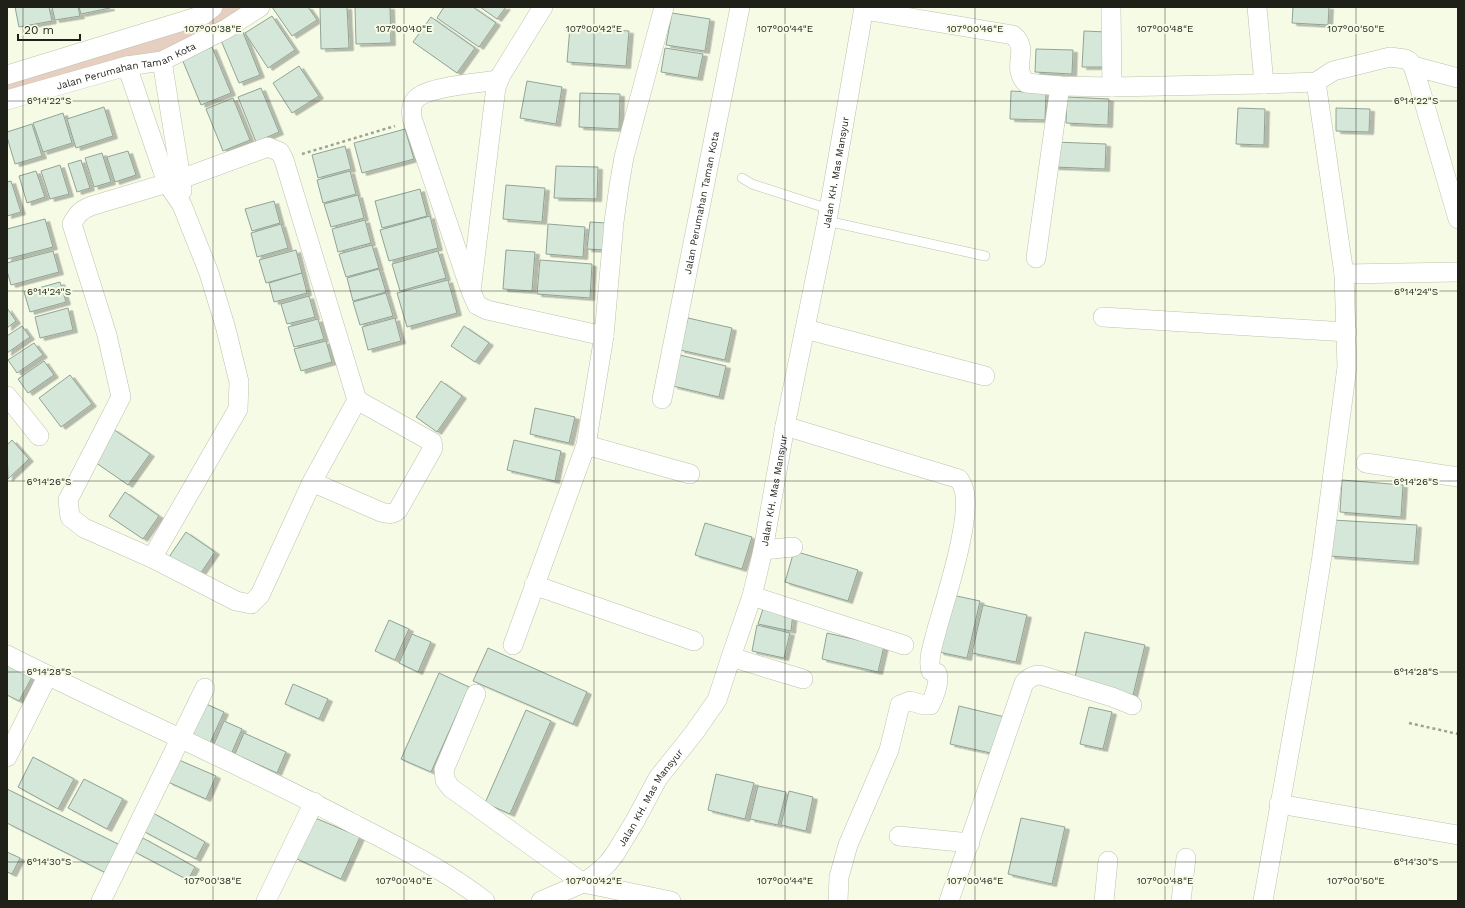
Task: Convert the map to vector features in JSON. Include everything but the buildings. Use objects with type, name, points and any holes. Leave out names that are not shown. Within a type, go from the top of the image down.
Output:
[{"type":"street","points":[[7,75],[203,15],[213,7]]},
{"type":"street","name":"Jalan Perumahan Taman Kota","points":[[7,100],[127,66],[162,61],[226,29],[260,7]]},
{"type":"street","points":[[471,291],[494,99],[499,80],[543,7]]},
{"type":"street","points":[[513,645],[586,445],[604,336],[614,222],[619,186],[626,149],[664,7]]},
{"type":"street","name":"Jalan Perumahan Taman Kota","points":[[662,399],[740,7]]},
{"type":"street","points":[[1111,7],[1112,87]]},
{"type":"street","points":[[1257,7],[1264,84]]},
{"type":"street","points":[[864,8],[1013,35],[1018,38],[1021,45],[1019,71],[1022,79],[1026,83],[1060,86],[1112,87],[1316,82],[1333,71],[1390,57],[1405,59],[1413,66],[1458,78]]},
{"type":"street","name":"Jalan KH. Mas Mansyur","points":[[541,901],[583,883],[608,863],[615,854],[653,785],[694,733],[717,700],[752,596],[763,550],[785,426],[828,215],[864,8]]},
{"type":"street","points":[[162,61],[174,181]]},
{"type":"street","points":[[127,66],[174,181],[209,273],[226,329],[239,382],[238,409],[152,558]]},
{"type":"street","points":[[1413,66],[1458,218]]},
{"type":"street","points":[[499,80],[439,89],[421,95],[412,104],[411,111],[412,120],[471,291],[477,305],[487,310],[604,336]]},
{"type":"street","points":[[1263,901],[1304,669],[1322,556],[1347,366],[1344,274],[1316,82]]},
{"type":"street","points":[[1036,258],[1060,86]]},
{"type":"street","points":[[312,482],[382,512],[394,514],[398,510],[433,448],[432,442],[357,400],[284,160],[280,152],[268,147],[174,181],[84,209],[76,216],[72,224],[107,335],[121,397],[68,500],[70,516],[84,528],[152,558],[236,602],[251,604],[260,595],[312,482],[357,400]]},
{"type":"street","points":[[1344,274],[1458,272]]},
{"type":"street","points":[[1103,317],[1347,332]]},
{"type":"street","points":[[805,329],[985,376]]},
{"type":"street","points":[[7,396],[39,436]]},
{"type":"street","points":[[785,426],[959,479],[964,487],[966,504],[961,543],[934,640],[929,665],[931,671],[937,673],[938,677],[933,698],[930,705],[910,702],[900,705],[889,750],[848,845],[839,877],[838,901]]},
{"type":"street","points":[[586,445],[690,474]]},
{"type":"street","points":[[1366,463],[1458,477]]},
{"type":"street","points":[[763,550],[793,547]]},
{"type":"street","points":[[534,585],[694,641]]},
{"type":"street","points":[[752,596],[904,645]]},
{"type":"street","points":[[7,655],[314,802],[431,866],[485,901]]},
{"type":"street","points":[[731,657],[803,678]]},
{"type":"street","points":[[7,756],[48,675]]},
{"type":"street","points":[[949,901],[1024,683],[1036,675],[1040,675],[1112,697],[1132,705]]},
{"type":"street","points":[[101,901],[205,688]]},
{"type":"street","points":[[476,694],[444,770],[447,784],[583,883],[671,901]]},
{"type":"street","points":[[266,901],[314,802]]},
{"type":"street","points":[[1279,804],[1458,835]]},
{"type":"street","points":[[899,836],[970,843]]},
{"type":"street","points":[[1181,901],[1186,858]]},
{"type":"street","points":[[1104,901],[1108,861]]},
{"type":"lane","points":[[742,178],[752,184],[828,215],[985,256]]},
{"type":"path","points":[[284,160],[412,120]]},
{"type":"path","points":[[1409,723],[1458,734]]},
{"type":"shaded area","points":[[213,7],[260,7],[162,61],[7,100],[7,75]]}]
